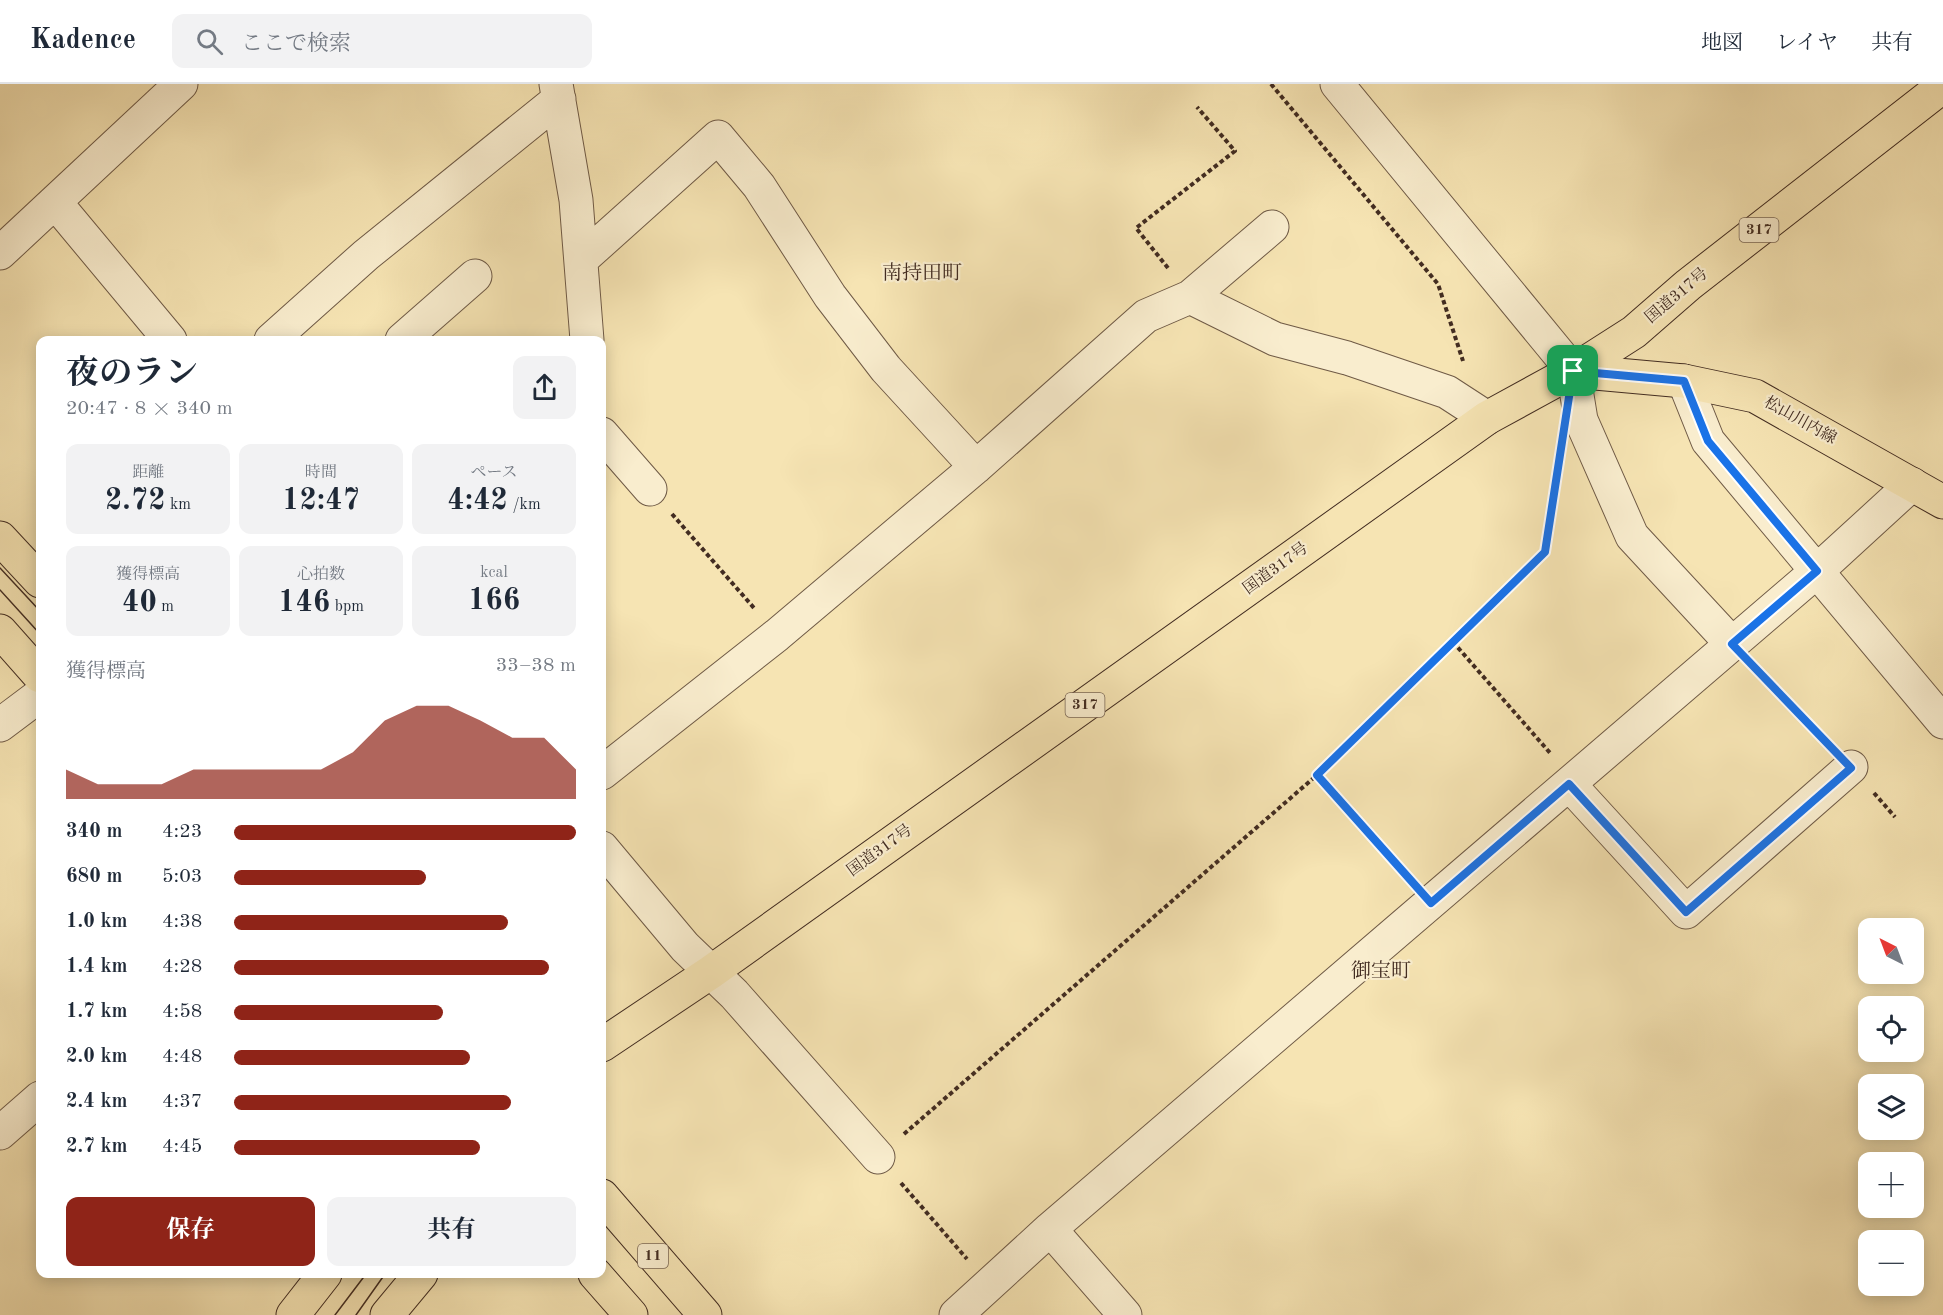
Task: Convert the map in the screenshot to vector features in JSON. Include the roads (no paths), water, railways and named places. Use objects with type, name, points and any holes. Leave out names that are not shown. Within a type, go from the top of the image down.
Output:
[{"type":"main road","name":"国道317号","points":[[606,1043],[711,972],[1475,412],[1573,371],[1634,332],[1688,285],[1943,86]]},
{"type":"main road","name":"松山川内線","points":[[1573,371],[1684,381],[1755,396],[1943,502]]},
{"type":"main road","points":[[0,538],[36,577]]},
{"type":"main road","points":[[0,631],[36,672]]},
{"type":"main road","name":"11","points":[[606,1201],[705,1315]]},
{"type":"main road","points":[[293,1315],[323,1278]]},
{"type":"main road","points":[[387,1315],[418,1278]]},
{"type":"main road","points":[[599,1278],[631,1315]]},
{"type":"street","points":[[1337,84],[1573,371],[1581,420],[1632,536],[1732,644]]},
{"type":"street","points":[[0,254],[172,87]]},
{"type":"street","points":[[557,91],[576,200],[587,336]]},
{"type":"street","points":[[275,336],[557,91]]},
{"type":"street","points":[[582,259],[718,137],[759,186],[830,296],[886,369],[976,467]]},
{"type":"street","points":[[55,202],[167,336]]},
{"type":"street","points":[[606,770],[777,635],[976,467],[1146,316],[1190,297],[1272,227]]},
{"type":"street","points":[[407,336],[475,276]]},
{"type":"street","points":[[1190,297],[1275,339],[1347,358],[1447,392],[1475,412]]},
{"type":"street","points":[[1684,381],[1708,441],[1943,722]]},
{"type":"street","points":[[606,439],[650,489]]},
{"type":"street","points":[[956,1315],[1050,1229],[1817,571],[1912,484]]},
{"type":"street","points":[[0,724],[36,697]]},
{"type":"street","points":[[1571,782],[1686,912],[1851,768]]},
{"type":"street","points":[[606,853],[685,947],[711,972],[878,1157]]},
{"type":"street","points":[[0,1132],[36,1101]]},
{"type":"street","points":[[1050,1229],[1125,1315]]},
{"type":"tram line","points":[[0,568],[36,607]]},
{"type":"tram line","points":[[0,590],[36,630]]},
{"type":"tram line","points":[[335,1315],[363,1278]]},
{"type":"tram line","points":[[356,1315],[382,1278]]},
{"type":"district","name":"南持田町","points":[[922,274]]},
{"type":"district","name":"御宝町","points":[[1381,972]]}]
